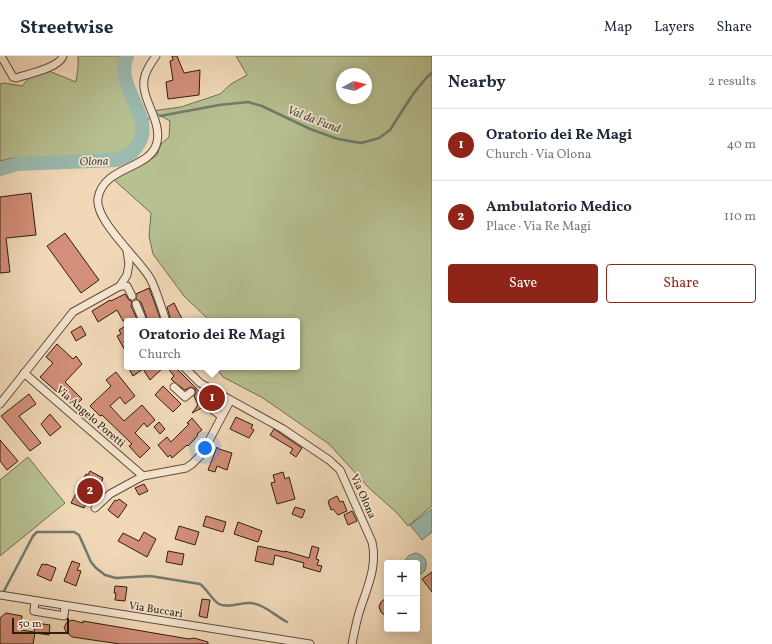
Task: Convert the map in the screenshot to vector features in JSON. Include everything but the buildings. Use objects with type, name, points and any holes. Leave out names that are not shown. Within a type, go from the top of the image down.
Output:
[{"type":"street","points":[[0,56],[13,77],[16,78],[57,64],[63,56]]},
{"type":"street","points":[[156,56],[146,73],[144,89],[158,131],[158,141],[154,150],[147,157],[110,178],[103,184],[98,199],[99,211],[127,251],[145,271],[150,279],[165,318]]},
{"type":"street","points":[[0,404],[73,312],[120,286],[127,275],[129,264],[127,251]]},
{"type":"street","points":[[120,286],[127,286],[132,296]]},
{"type":"street","points":[[136,304],[142,318]]},
{"type":"street","name":"Via Olona","points":[[186,370],[195,387]]},
{"type":"street","name":"Via Angelo Poretti","points":[[24,374],[143,476]]},
{"type":"street","name":"Via Olona","points":[[174,386],[185,397],[195,387]]},
{"type":"street","name":"Via Olona","points":[[195,387],[215,390],[230,401],[300,440],[329,460],[340,470],[372,542],[374,553],[374,566],[358,615],[352,644]]},
{"type":"street","points":[[96,508],[110,494],[143,476],[186,468],[192,464],[202,454],[230,401]]},
{"type":"street","points":[[212,410],[221,416]]},
{"type":"street","name":"Via Buccari","points":[[0,595],[310,644]]},
{"type":"street","points":[[35,601],[34,611],[64,616],[65,606]]},
{"type":"green space","points":[[78,56],[123,56],[121,70],[122,84],[135,116],[138,129],[138,135],[134,144],[116,156],[12,158],[0,161],[0,84],[4,83],[22,86],[39,67],[76,82]]},
{"type":"green space","points":[[236,56],[432,56],[432,506],[408,526],[397,513],[370,489],[329,444],[263,398],[223,377],[217,370],[300,370],[300,318],[207,318],[184,296],[153,254],[149,236],[151,213],[113,179],[144,164],[157,155],[161,144],[169,137],[170,121],[152,111],[181,107],[220,94],[231,84],[247,75]]},
{"type":"green space","points":[[28,457],[65,503],[0,556],[0,480]]},
{"type":"water","points":[[432,509],[432,532],[422,540],[410,525]]},
{"type":"water","points":[[416,553],[420,555],[425,561],[426,568],[420,574],[420,560],[406,560],[408,556]]},
{"type":"waterway","name":"Olona","points":[[0,169],[17,164],[117,160],[132,152],[137,146],[142,135],[142,125],[126,80],[124,68],[127,56]]},
{"type":"waterway","name":"Val da Fund","points":[[160,116],[219,105],[248,102],[262,106],[310,129],[338,139],[361,143],[379,138],[390,130],[413,94],[432,73]]},
{"type":"waterway","name":"Olona","points":[[142,120],[148,119]]},
{"type":"waterway","points":[[4,591],[33,536],[37,532],[74,532],[79,535],[91,562],[105,575],[116,578],[150,576],[200,584],[219,604],[226,606],[247,603],[256,604],[287,622]]},
{"type":"place","name":"Oratorio dei Re Magi","points":[[212,398]]},
{"type":"place","name":"Ambulatorio Medico","points":[[90,491]]}]
